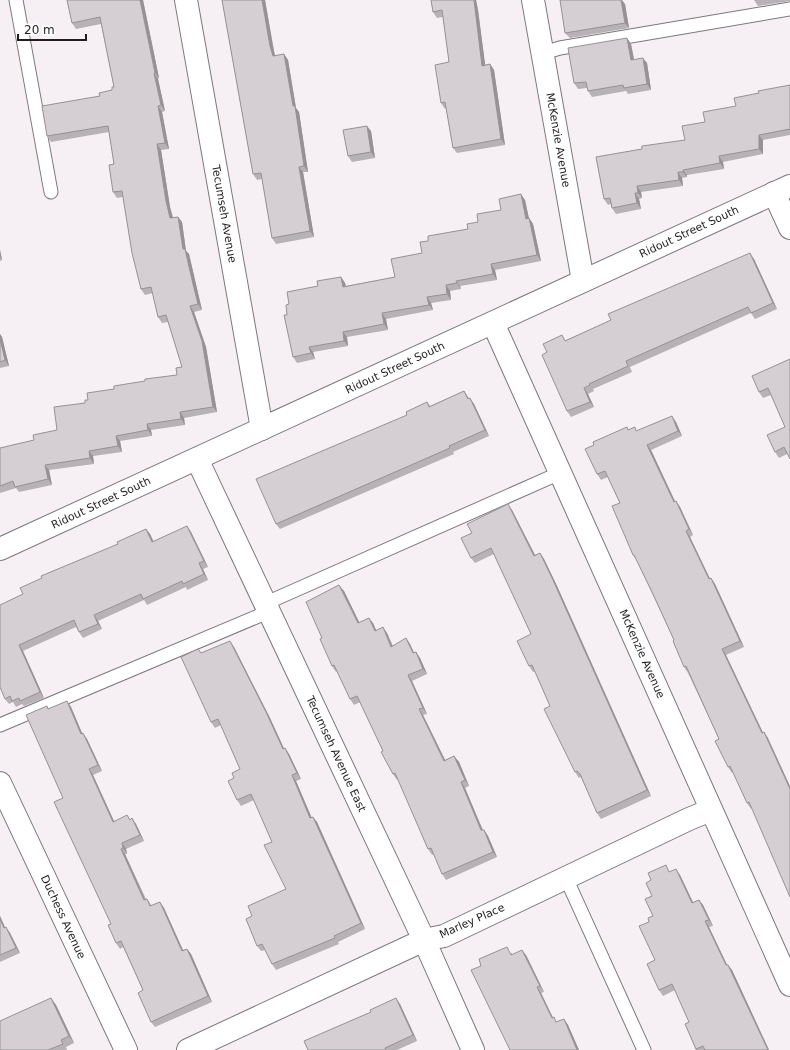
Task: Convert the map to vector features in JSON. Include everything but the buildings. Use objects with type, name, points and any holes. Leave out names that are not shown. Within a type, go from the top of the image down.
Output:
[{"type":"street","name":"Tecumseh Avenue","points":[[186,0],[262,429]]},
{"type":"street","name":"McKenzie Avenue","points":[[533,0],[583,281]]},
{"type":"street","name":"Ridout Street South","points":[[0,550],[782,190]]},
{"type":"street","points":[[782,190],[790,228]]},
{"type":"street","name":"McKenzie Avenue","points":[[493,323],[790,985]]},
{"type":"street","name":"Tecumseh Avenue East","points":[[197,459],[424,940],[473,1050]]},
{"type":"street","name":"Duchess Avenue","points":[[0,783],[126,1050]]},
{"type":"street","name":"Marley Place","points":[[188,1050],[424,940],[444,936],[711,810]]},
{"type":"lane","points":[[16,0],[51,192]]},
{"type":"lane","points":[[543,53],[560,48],[790,9]]},
{"type":"lane","points":[[0,725],[266,608],[560,473]]},
{"type":"lane","points":[[566,878],[644,1050]]}]
